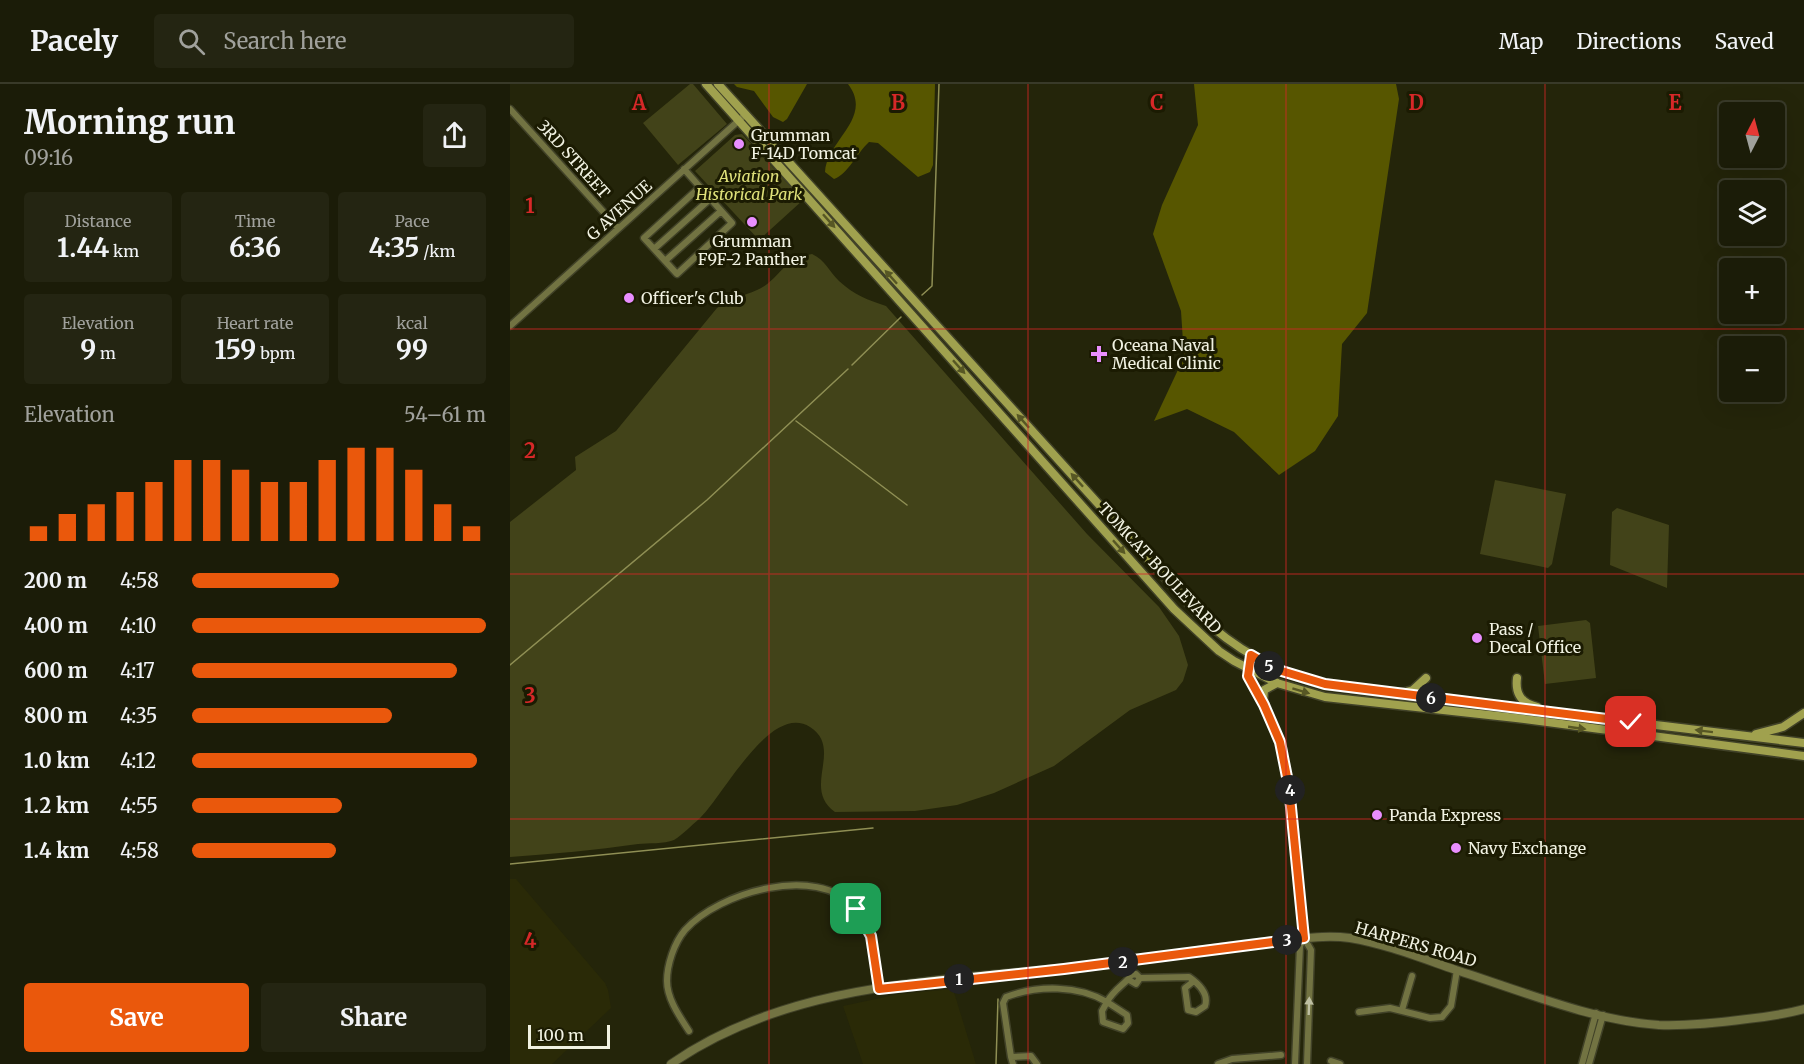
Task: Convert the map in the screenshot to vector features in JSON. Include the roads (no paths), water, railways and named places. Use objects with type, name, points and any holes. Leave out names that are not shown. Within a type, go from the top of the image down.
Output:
[{"type":"main road","name":"TOMCAT BOULEVARD","points":[[706,84],[742,117],[1198,614],[1233,645],[1275,669],[1317,682],[1804,743]]},
{"type":"main road","name":"TOMCAT BOULEVARD","points":[[718,84],[742,117],[1174,609],[1219,651],[1277,683],[1325,698],[1516,718],[1804,758]]},
{"type":"main road","points":[[1399,694],[1413,690],[1426,678]]},
{"type":"main road","points":[[1517,678],[1517,692],[1521,700],[1528,705],[1560,714]]},
{"type":"main road","points":[[1263,702],[1264,690],[1277,683]]},
{"type":"main road","points":[[1744,736],[1783,727],[1804,713]]},
{"type":"street","name":"3RD STREET","points":[[510,109],[618,228]]},
{"type":"street","name":"G AVENUE","points":[[510,326],[742,117]]},
{"type":"street","points":[[684,169],[700,187],[710,199],[732,223],[677,274],[644,238],[700,187]]},
{"type":"street","points":[[654,249],[710,199]]},
{"type":"street","points":[[665,261],[721,211]]},
{"type":"street","points":[[1251,655],[1247,668],[1248,676],[1263,702],[1280,742],[1289,787],[1304,938],[1311,950],[1307,1064]]},
{"type":"street","points":[[689,1031],[672,1000],[667,984],[673,952],[679,938],[695,921],[720,905],[770,888],[813,886],[828,890],[850,903],[863,919],[871,936],[879,989]]},
{"type":"street","name":"HARPERS ROAD","points":[[671,1064],[698,1046],[784,1011],[831,998],[879,989],[1333,936],[1359,940],[1599,1014],[1656,1025],[1689,1025],[1768,1017],[1804,1009]]},
{"type":"street","points":[[1295,1064],[1300,946],[1304,938]]},
{"type":"street","points":[[1131,961],[1134,977]]},
{"type":"street","points":[[1359,1012],[1390,1008],[1430,1018],[1442,1017],[1451,1006],[1457,970]]},
{"type":"street","points":[[1037,1064],[1031,1056],[1012,1061],[1003,1011],[1006,997],[1037,991],[1076,989],[1107,1002],[1127,1015],[1128,1023],[1123,1029],[1102,1022],[1102,1011],[1107,1002],[1117,986],[1134,977],[1184,976],[1194,981],[1200,987],[1207,1003],[1203,1010],[1196,1012],[1188,1010],[1185,998],[1185,988],[1194,981]]},
{"type":"street","points":[[1402,1010],[1412,976]]},
{"type":"street","points":[[1581,1064],[1599,1014]]},
{"type":"street","points":[[1589,1064],[1599,1014]]},
{"type":"street","points":[[1218,1064],[1232,1059],[1281,1055]]},
{"type":"street","points":[[1331,1061],[1340,1064]]},
{"type":"waterway","points":[[922,295],[932,286],[939,84]]},
{"type":"waterway","points":[[852,365],[901,317]]},
{"type":"waterway","points":[[510,665],[707,500],[848,369]]},
{"type":"waterway","points":[[796,421],[907,505]]},
{"type":"waterway","points":[[510,864],[873,828]]},
{"type":"waterway","points":[[996,1064],[998,999]]},
{"type":"place","name":"Grumman F-14D Tomcat","points":[[739,144]]},
{"type":"place","name":"Grumman F9F-2 Panther","points":[[752,222]]},
{"type":"place","name":"Officer's Club","points":[[629,298]]},
{"type":"place","name":"Oceana Naval Medical Clinic","points":[[1099,354]]},
{"type":"place","name":"Pass / Decal Office","points":[[1477,638]]},
{"type":"place","name":"Panda Express","points":[[1377,815]]},
{"type":"place","name":"Navy Exchange","points":[[1456,848]]},
{"type":"park label","name":"Aviation Historical Park","points":[[749,185]]}]
